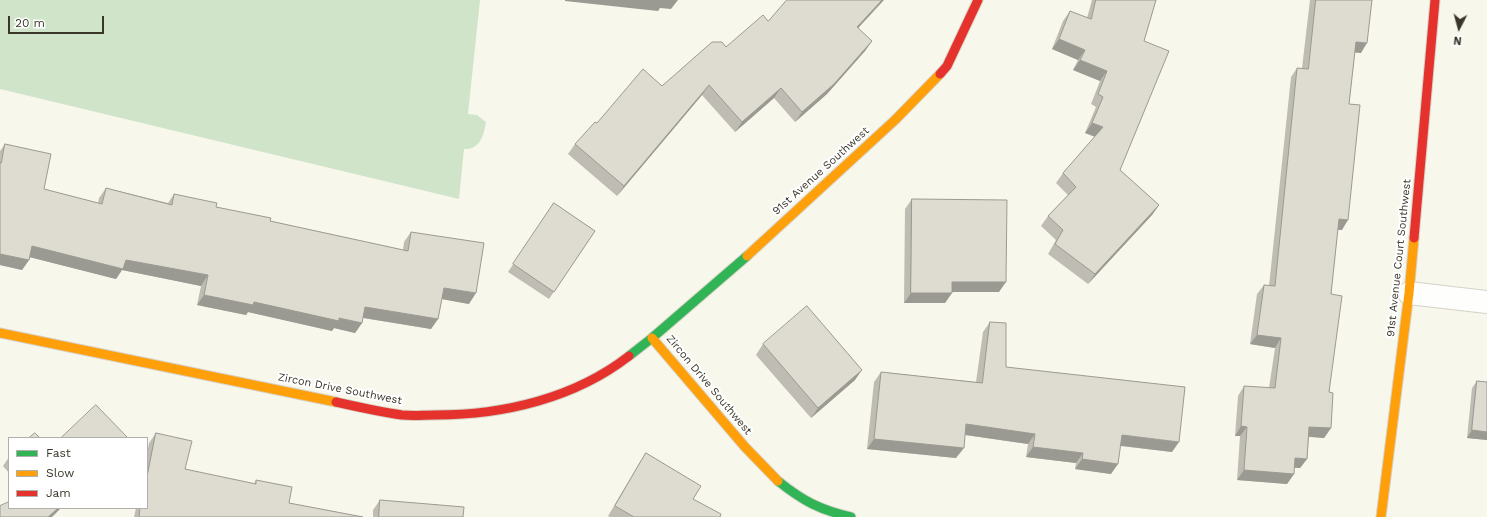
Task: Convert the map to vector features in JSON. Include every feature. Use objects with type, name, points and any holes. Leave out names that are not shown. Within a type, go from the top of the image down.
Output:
[{"type":"street","name":"91st Avenue Southwest","points":[[652,338],[742,260],[895,120],[947,66],[978,0]]},
{"type":"street","name":"91st Avenue Court Southwest","points":[[1381,517],[1409,293],[1435,0]]},
{"type":"street","points":[[1409,293],[1487,302]]},
{"type":"street","name":"Zircon Drive Southwest","points":[[0,333],[369,409],[410,415],[457,415],[527,405],[588,383],[616,367],[652,338],[764,469],[796,495],[820,508],[851,517]]},
{"type":"green space","points":[[0,0],[480,0],[468,114],[477,115],[486,122],[484,132],[480,141],[474,147],[464,149],[459,199],[0,89]]},
{"type":"building","points":[[787,0],[882,0],[857,27],[872,41],[834,84],[802,112],[781,88],[742,122],[709,85],[624,186],[575,144],[595,122],[597,123],[643,69],[662,86],[712,42],[722,42],[726,47],[763,15],[768,21]]},
{"type":"building","points":[[1096,0],[1156,0],[1144,41],[1169,51],[1120,170],[1159,205],[1095,274],[1055,244],[1063,230],[1048,216],[1076,187],[1063,173],[1103,127],[1092,123],[1103,97],[1098,94],[1107,71],[1080,60],[1085,50],[1059,39],[1070,11],[1091,19]]},
{"type":"building","points":[[1316,0],[1372,0],[1367,43],[1356,42],[1349,104],[1360,105],[1348,220],[1339,219],[1331,294],[1342,296],[1329,392],[1333,393],[1331,428],[1309,427],[1307,459],[1295,458],[1294,474],[1244,470],[1247,427],[1241,426],[1244,386],[1275,388],[1281,338],[1257,335],[1264,285],[1275,286],[1297,68],[1308,69]]},
{"type":"building","points":[[5,144],[51,154],[44,189],[102,204],[106,188],[172,205],[174,194],[217,203],[216,207],[271,218],[270,221],[408,251],[411,232],[484,243],[476,293],[444,288],[438,319],[365,307],[362,323],[339,318],[339,321],[254,302],[253,305],[204,295],[208,275],[126,260],[123,269],[32,246],[29,260],[0,254],[0,163]]},
{"type":"building","points":[[912,199],[1007,200],[1006,282],[952,282],[952,293],[911,293]]},
{"type":"building","points":[[554,203],[595,231],[554,292],[513,264]]},
{"type":"building","points":[[807,306],[862,370],[818,408],[763,344]]},
{"type":"building","points":[[990,322],[1006,323],[1006,367],[1185,387],[1179,442],[1122,435],[1118,464],[1082,459],[1083,453],[1033,447],[1035,434],[966,424],[964,448],[874,439],[881,372],[982,383]]},
{"type":"building","points":[[1477,381],[1487,382],[1487,432],[1472,430]]},
{"type":"building","points":[[96,405],[127,437],[62,437]]},
{"type":"building","points":[[35,433],[39,437],[30,437]]},
{"type":"building","points":[[156,433],[192,441],[185,469],[256,484],[256,480],[292,487],[289,503],[363,517],[139,517],[140,509],[148,509],[148,472]]},
{"type":"building","points":[[646,453],[701,486],[693,499],[721,514],[720,517],[634,517],[615,506]]},
{"type":"building","points":[[380,500],[464,507],[463,517],[379,517]]},
{"type":"building","points":[[8,502],[8,509],[57,509],[48,517],[0,517],[0,506]]},
{"type":"traffic: fast","points":[[629,356],[747,256]]},
{"type":"traffic: fast","points":[[778,481],[812,504],[851,517]]},
{"type":"traffic: slow","points":[[747,256],[895,120],[940,74]]},
{"type":"traffic: slow","points":[[1381,517],[1409,293],[1414,238]]},
{"type":"traffic: slow","points":[[0,333],[336,402]]},
{"type":"traffic: slow","points":[[652,338],[745,447],[778,481]]},
{"type":"traffic: jam","points":[[940,74],[947,66],[978,0]]},
{"type":"traffic: jam","points":[[1414,238],[1435,0]]},
{"type":"traffic: jam","points":[[336,402],[377,411],[406,415],[487,412],[538,401],[562,393],[586,383],[608,371],[629,356]]}]
